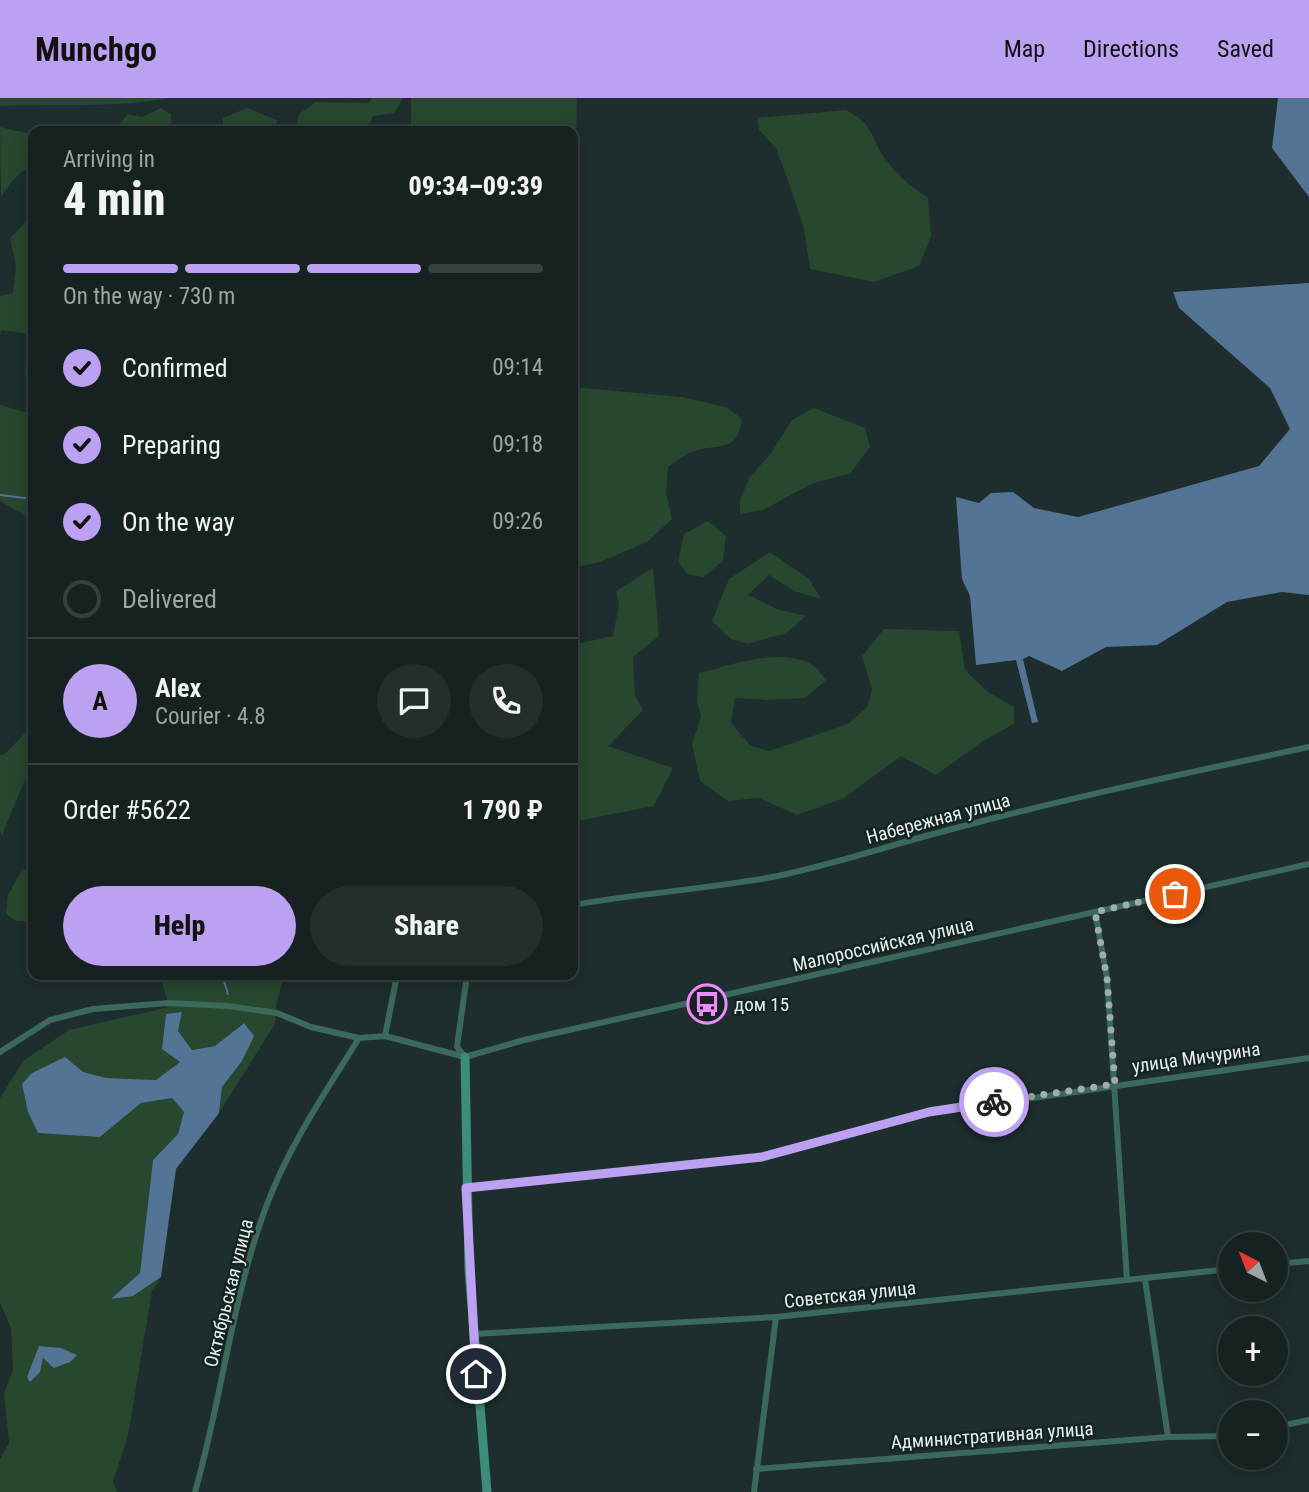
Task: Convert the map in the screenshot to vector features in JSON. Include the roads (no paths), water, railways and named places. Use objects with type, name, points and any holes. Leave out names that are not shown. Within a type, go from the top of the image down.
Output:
[{"type":"street","name":"Набережная улица","points":[[578,904],[766,878],[844,861],[941,832],[1309,747]]},
{"type":"street","name":"Малороссийская улица","points":[[465,1057],[524,1040],[1309,864]]},
{"type":"street","points":[[1095,912],[1107,978],[1127,1280]]},
{"type":"street","points":[[385,1036],[396,980]]},
{"type":"street","points":[[466,980],[457,1047],[465,1057],[466,1188],[473,1334],[487,1492]]},
{"type":"street","points":[[0,1052],[50,1020],[93,1009],[168,1003],[228,1006],[277,1013],[311,1027],[359,1038],[385,1036],[465,1057]]},
{"type":"street","name":"Октябрьская улица","points":[[195,1492],[210,1440],[244,1280],[264,1210],[285,1161],[359,1038]]},
{"type":"street","name":"улица Мичурина","points":[[466,1188],[762,1157],[929,1112],[1309,1058]]},
{"type":"street","points":[[1288,1263],[1309,1261]]},
{"type":"street","name":"Советская улица","points":[[473,1334],[776,1317],[1218,1270]]},
{"type":"street","points":[[1145,1279],[1168,1437]]},
{"type":"street","points":[[754,1492],[776,1317]]},
{"type":"street","points":[[1288,1424],[1309,1420]]},
{"type":"street","name":"Административная улица","points":[[756,1469],[1168,1437],[1218,1436]]},
{"type":"water","points":[[1278,98],[1309,98],[1309,197],[1272,148]]},
{"type":"water","points":[[1309,283],[1309,595],[1282,592],[1227,602],[1157,645],[1106,647],[1062,671],[1029,656],[1023,659],[1038,722],[1032,723],[1016,660],[976,665],[970,596],[962,579],[956,497],[979,503],[991,493],[1013,492],[1034,508],[1078,517],[1259,466],[1290,429],[1270,388],[1179,308],[1173,292]]},
{"type":"water","points":[[182,1012],[178,1031],[192,1050],[215,1046],[244,1023],[254,1036],[242,1061],[222,1087],[219,1113],[176,1169],[161,1277],[133,1296],[111,1299],[140,1273],[153,1160],[178,1134],[184,1112],[172,1098],[141,1103],[100,1137],[38,1133],[28,1112],[22,1084],[32,1073],[65,1057],[83,1072],[106,1078],[156,1080],[180,1062],[162,1049],[166,1014]]},
{"type":"water","points":[[39,1346],[61,1348],[77,1355],[70,1362],[54,1368],[43,1358],[40,1372],[30,1382],[27,1377]]},
{"type":"waterway","points":[[0,495],[28,498]]},
{"type":"waterway","points":[[224,980],[228,994]]},
{"type":"place","name":"дом 15","points":[[707,1004]]}]
